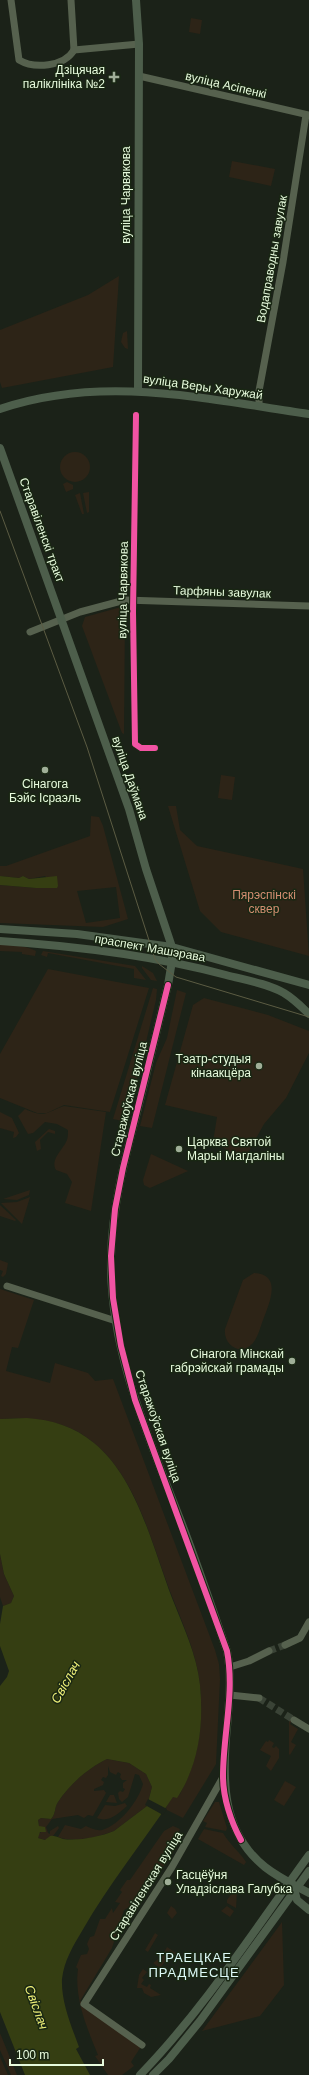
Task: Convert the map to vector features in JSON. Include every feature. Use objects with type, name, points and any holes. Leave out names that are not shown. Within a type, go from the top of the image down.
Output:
[{"type":"main road","name":"вуліца Чарвякова","points":[[136,0],[139,76],[138,390]]},
{"type":"main road","name":"вуліца Веры Харужай","points":[[0,409],[65,393],[138,390],[172,393],[309,414]]},
{"type":"main road","name":"Старавіленскі тракт","points":[[0,448],[61,619]]},
{"type":"main road","name":"вуліца Даўмана","points":[[61,619],[129,809],[146,869],[172,947],[172,961]]},
{"type":"main road","name":"праспект Машэрава","points":[[0,929],[77,934],[172,947],[309,985]]},
{"type":"main road","name":"праспект Машэрава","points":[[0,940],[78,947],[172,961],[270,987],[299,1003],[309,1014]]},
{"type":"main road","name":"Старажоўская вуліца","points":[[172,961],[168,985],[123,1168],[115,1209],[111,1256],[113,1298],[116,1321],[127,1373],[135,1400],[227,1651],[230,1667],[230,1694],[223,1777],[231,1816],[243,1844],[264,1866],[291,1888]]},
{"type":"main road","points":[[153,2075],[169,2059],[200,2021],[281,1910],[298,1870],[309,1855]]},
{"type":"main road","points":[[140,2075],[161,2053],[202,2002],[278,1897],[291,1888],[307,1873]]},
{"type":"main road","points":[[307,1873],[304,1884],[308,1893]]},
{"type":"main road","points":[[291,1888],[308,1893]]},
{"type":"main road","points":[[291,1888],[302,1904],[309,1910]]},
{"type":"main road","points":[[281,1910],[290,1905],[302,1904]]},
{"type":"street","points":[[11,0],[17,55],[19,60],[23,63],[38,66],[65,59],[70,56],[74,50],[71,0]]},
{"type":"street","points":[[74,50],[138,44]]},
{"type":"street","name":"вуліца Асіпенкі","points":[[139,76],[307,115]]},
{"type":"street","name":"Водаправодны завулак","points":[[259,406],[259,391],[283,262],[307,115]]},
{"type":"street","name":"вуліца Чарвякова","points":[[136,415],[134,600],[135,744],[141,748],[155,748]]},
{"type":"street","name":"Тарфяны завулак","points":[[30,632],[61,619],[98,607],[134,600],[309,606]]},
{"type":"street","points":[[7,1286],[116,1321]]},
{"type":"street","points":[[285,1645],[300,1638],[309,1622]]},
{"type":"street","points":[[230,1667],[249,1661],[269,1651]]},
{"type":"street","points":[[230,1694],[259,1698]]},
{"type":"street","points":[[294,1720],[309,1730]]},
{"type":"street","name":"Старавіленская вуліца","points":[[142,2045],[84,2004],[172,1867],[223,1777]]},
{"type":"green space","points":[[191,18],[202,20],[200,34],[189,32]]},
{"type":"green space","points":[[232,161],[275,169],[271,186],[229,177]]},
{"type":"green space","points":[[119,276],[113,367],[2,388],[0,382],[0,330],[88,295]]},
{"type":"green space","points":[[127,331],[128,349],[125,348],[121,342],[123,333]]},
{"type":"green space","points":[[75,452],[86,456],[90,467],[86,478],[75,482],[64,478],[60,467],[64,456]]},
{"type":"green space","points":[[67,482],[73,485],[73,489],[66,492],[63,484]]},
{"type":"green space","points":[[89,492],[89,512],[87,513],[83,493]]},
{"type":"green space","points":[[80,493],[84,514],[82,514],[75,495]]},
{"type":"green space","points":[[121,607],[125,609],[124,734],[122,733],[82,626],[85,617]]},
{"type":"green space","points":[[221,775],[235,777],[232,800],[218,798]]},
{"type":"green space","name":"Пярэспінскі сквер","points":[[168,806],[176,806],[180,830],[197,846],[303,869],[309,956],[221,932],[200,911]]},
{"type":"green space","points":[[91,816],[99,817],[103,826],[128,919],[103,927],[0,923],[0,885],[57,888],[45,876],[29,879],[23,876],[19,878],[0,876],[0,866],[6,866],[90,836]],"holes":[[[116,887],[120,918],[86,923],[77,891]]]},
{"type":"green space","points":[[0,945],[23,946],[36,951],[35,956],[22,954],[22,952],[0,951]]},
{"type":"green space","points":[[43,951],[135,966],[146,980],[134,978],[134,969],[48,953],[47,957],[41,955]]},
{"type":"green space","points":[[142,966],[153,973],[157,981],[151,980]]},
{"type":"green space","points":[[48,969],[149,988],[110,1112],[64,1105],[47,1113],[37,1113],[0,1098],[0,1054]]},
{"type":"green space","points":[[153,988],[157,989],[156,1000],[127,1122],[113,1119]]},
{"type":"green space","points":[[177,990],[186,993],[152,1128],[140,1126],[156,1063],[167,1038]]},
{"type":"green space","points":[[204,998],[268,1015],[309,1031],[309,1053],[286,1098],[264,1124],[244,1160],[213,1142],[217,1117],[165,1105],[193,1005]]},
{"type":"green space","points":[[64,1106],[106,1112],[91,1211],[65,1203],[72,1182],[67,1174],[56,1170],[55,1162],[67,1140],[68,1130],[57,1124],[45,1122],[33,1133],[28,1134],[18,1116],[25,1109],[32,1112],[45,1114]]},
{"type":"green space","points":[[0,1112],[12,1118],[19,1133],[16,1137],[13,1138],[14,1132],[0,1128]]},
{"type":"green space","points":[[49,1129],[55,1131],[55,1134],[48,1132],[40,1140],[41,1149],[37,1151],[35,1142]]},
{"type":"green space","points":[[151,1154],[188,1171],[150,1188],[144,1185],[143,1180]]},
{"type":"green space","points":[[30,1190],[29,1195],[17,1200],[3,1199]]},
{"type":"green space","points":[[30,1197],[22,1224],[1,1203],[17,1202]]},
{"type":"green space","points":[[0,1205],[16,1220],[15,1221],[0,1216]]},
{"type":"green space","points":[[0,1260],[8,1263],[6,1274],[3,1277],[1,1276],[3,1271],[0,1270]]},
{"type":"green space","points":[[254,1273],[263,1275],[268,1279],[271,1284],[272,1291],[255,1341],[248,1347],[238,1349],[227,1340],[225,1329],[243,1280]]},
{"type":"green space","points":[[0,1289],[34,1300],[18,1348],[12,1347],[6,1371],[50,1383],[55,1363],[88,1373],[95,1381],[113,1379],[215,1650],[219,1664],[220,1679],[216,1764],[183,1818],[165,1809],[173,1796],[180,1794],[191,1768],[198,1742],[201,1700],[198,1673],[192,1648],[141,1511],[126,1481],[109,1458],[94,1443],[73,1429],[38,1420],[0,1419]]},
{"type":"green space","points":[[0,1554],[4,1574],[14,1596],[11,1603],[3,1606],[0,1597]]},
{"type":"green space","points":[[289,1714],[294,1717],[290,1724],[298,1729],[291,1742],[296,1745],[290,1755],[289,1754]]},
{"type":"green space","points":[[269,1740],[274,1743],[272,1747],[274,1748],[276,1746],[279,1749],[279,1758],[271,1771],[266,1766],[271,1756],[260,1750],[266,1741],[268,1742]]},
{"type":"green space","points":[[107,1759],[129,1763],[146,1774],[152,1787],[147,1806],[114,1831],[94,1837],[79,1839],[64,1839],[58,1837],[65,1825],[81,1829],[86,1826],[100,1830],[109,1827],[122,1817],[133,1804],[143,1784],[139,1775],[135,1774],[128,1797],[122,1802],[119,1799],[118,1793],[120,1791],[123,1792],[125,1789],[123,1788],[123,1783],[127,1780],[122,1780],[120,1777],[121,1774],[118,1772],[116,1775],[110,1772],[108,1766],[108,1775],[106,1778],[103,1777],[101,1780],[104,1782],[103,1785],[94,1789],[94,1791],[104,1790],[106,1793],[93,1816],[88,1815],[84,1818],[78,1815],[52,1819],[46,1827],[48,1833],[50,1834],[50,1831],[58,1826],[59,1828],[53,1836],[45,1840],[38,1838],[38,1834],[43,1831],[39,1826],[38,1820],[41,1818],[51,1819],[54,1815],[58,1802],[68,1789],[86,1772]]},
{"type":"green space","points":[[285,1781],[296,1787],[284,1806],[274,1800]]},
{"type":"green space","points":[[110,1795],[114,1795],[117,1803],[106,1802]]},
{"type":"green space","points":[[215,1802],[219,1802],[227,1828],[226,1831],[205,1827],[207,1823],[203,1821]]},
{"type":"green space","points":[[125,1803],[127,1806],[113,1817],[109,1819],[97,1818],[105,1805],[115,1806]]},
{"type":"green space","points":[[173,1826],[180,1829],[176,1837],[177,1846],[163,1867],[153,1872],[134,1904],[124,1910],[112,1948],[80,2001],[142,2045],[131,2062],[134,2066],[122,2075],[108,2075],[95,2056],[98,2055],[82,2013],[78,1991],[77,1980],[78,1969],[76,1967],[81,1955],[87,1954],[89,1949],[87,1944],[90,1937],[94,1936],[100,1919],[105,1919],[112,1908],[113,1913],[120,1903],[115,1902],[122,1892],[120,1890],[127,1880],[130,1880],[164,1831]]},
{"type":"green space","points":[[204,1829],[223,1833],[246,1862],[244,1865],[198,1839]]},
{"type":"green space","points":[[235,1889],[237,1891],[236,1908],[227,1903],[227,1900]]},
{"type":"green space","points":[[171,1906],[177,1913],[172,1919],[167,1913]]},
{"type":"green space","points":[[227,1906],[234,1911],[230,1917],[221,1911]]},
{"type":"green space","points":[[282,1922],[284,1985],[260,2016],[202,2031]]},
{"type":"green space","points":[[155,1933],[158,1935],[148,1952],[145,1950]]},
{"type":"green space","points":[[167,1947],[176,1953],[174,1955],[171,1954],[160,1968],[153,1963],[162,1956]]},
{"type":"green space","points":[[143,1969],[147,1972],[142,1978],[144,1980],[141,1984],[147,1987],[149,1984],[151,1985],[150,1988],[161,1995],[151,1997],[144,1993],[142,1988],[137,1988],[139,1975]]},
{"type":"green space","points":[[0,2033],[17,2075],[11,2075],[0,2050]]},
{"type":"green space","points":[[0,2057],[8,2075],[0,2075]]},
{"type":"water","points":[[0,876],[19,878],[23,876],[29,879],[57,876],[58,886],[57,888],[36,888],[0,885]]},
{"type":"water","name":"Свіслач","points":[[27,1418],[45,1420],[71,1428],[94,1443],[109,1458],[122,1475],[133,1494],[142,1515],[189,1641],[196,1663],[200,1685],[201,1714],[198,1744],[195,1758],[184,1785],[177,1798],[173,1797],[92,1914],[69,1954],[63,1972],[63,1996],[79,2047],[76,2049],[90,2075],[25,2075],[0,2012],[0,1686],[7,1677],[9,1671],[0,1646],[0,1624],[3,1606],[11,1603],[14,1596],[4,1574],[0,1554],[0,1419]],"holes":[[[107,1759],[129,1763],[146,1774],[152,1787],[147,1806],[114,1831],[102,1835],[76,1839],[63,1839],[55,1836],[50,1836],[45,1840],[38,1838],[40,1832],[46,1832],[45,1827],[39,1826],[38,1820],[41,1818],[51,1819],[62,1796],[73,1783],[86,1772]]]},
{"type":"pier","points":[[148,1799],[167,1809],[163,1815],[145,1805]]},
{"type":"tunnel","points":[[269,1651],[285,1645]]},
{"type":"tunnel","points":[[259,1698],[294,1720]]},
{"type":"tram line","points":[[0,511],[87,747],[155,959],[176,977],[309,1017]]},
{"type":"cycle path","points":[[136,415],[133,612],[135,744],[141,748],[155,748]]},
{"type":"cycle path","points":[[168,985],[123,1168],[115,1209],[111,1256],[113,1298],[121,1346],[135,1400],[227,1651],[230,1682],[223,1784],[228,1810],[241,1840]]},
{"type":"place","name":"Дзіцячая паліклініка №2","points":[[114,77]]},
{"type":"place","name":"Сінагога Бэйс Ісраэль","points":[[45,770]]},
{"type":"place","name":"Тэатр-студыя кінаакцёра","points":[[259,1066]]},
{"type":"place","name":"Царква Святой Марыі Магдаліны","points":[[179,1149]]},
{"type":"place","name":"Сінагога Мінскай габрэйскай грамады","points":[[292,1361]]},
{"type":"place","name":"Гасцёўня Уладзіслава Галубка","points":[[168,1882]]},
{"type":"district","name":"ТРАЕЦКАЕ ПРАДМЕСЦЕ","points":[[194,1964]]}]
